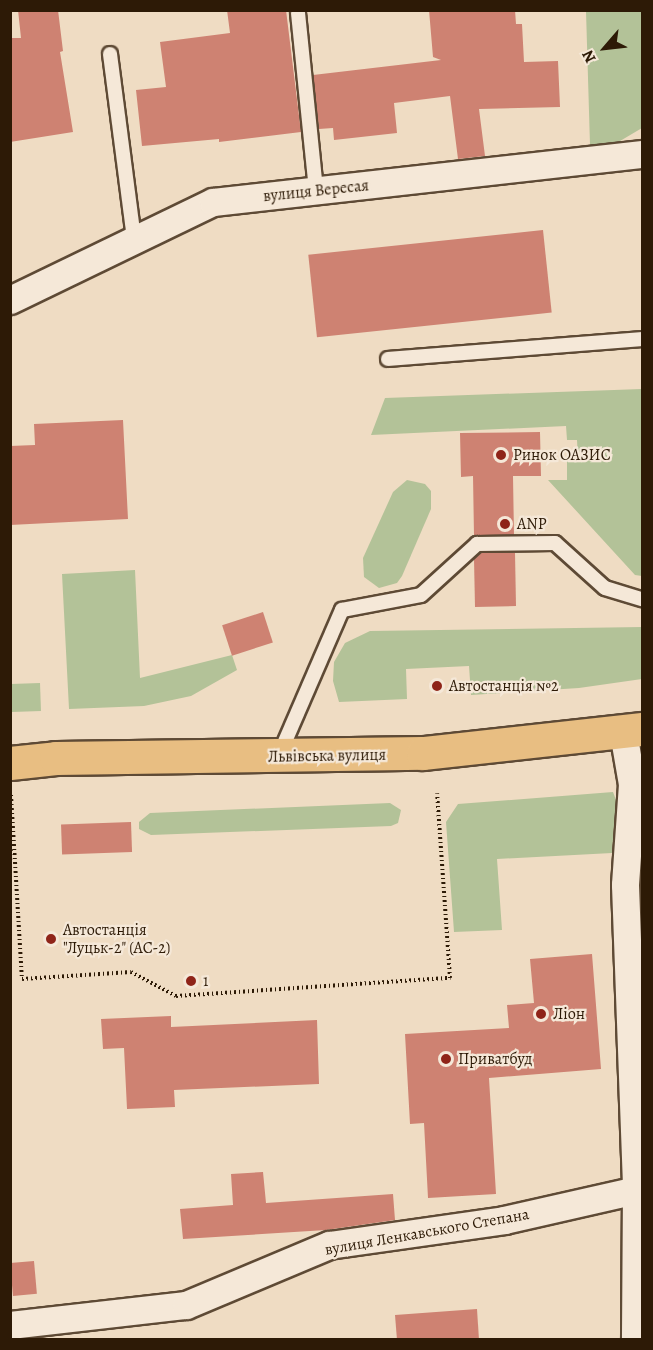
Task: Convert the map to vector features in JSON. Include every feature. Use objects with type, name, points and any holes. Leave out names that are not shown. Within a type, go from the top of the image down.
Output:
[{"type":"main road","name":"Львівська вулиця","points":[[10,763],[56,758],[278,757],[423,753],[633,731]]},
{"type":"street","name":"вулиця Вересая","points":[[10,300],[213,202],[642,154]]},
{"type":"street","points":[[633,731],[625,885],[638,1179],[635,1340]]},
{"type":"street","name":"вулиця Ленкавського Степана","points":[[10,1325],[186,1305],[329,1245],[504,1220],[638,1179]]},
{"type":"lane","points":[[298,13],[316,191]]},
{"type":"lane","points":[[110,54],[134,240]]},
{"type":"lane","points":[[388,359],[642,339]]},
{"type":"lane","points":[[278,757],[342,610],[421,595],[477,544],[555,543],[606,588],[642,599]]},
{"type":"path","points":[[10,792],[22,979],[131,972],[176,996],[450,978],[437,793]]},
{"type":"green space","points":[[586,11],[642,11],[642,128],[615,144],[590,145]]},
{"type":"green space","points":[[642,389],[642,576],[635,575],[548,480],[567,480],[567,460],[578,459],[577,440],[567,440],[566,426],[371,435],[385,398]]},
{"type":"green space","points":[[407,480],[425,484],[431,491],[431,509],[402,576],[397,583],[379,588],[364,577],[363,558],[393,492]]},
{"type":"green space","points":[[135,570],[140,678],[232,655],[237,670],[191,696],[144,706],[69,709],[62,574]]},
{"type":"green space","points":[[642,627],[642,679],[579,688],[471,695],[469,666],[406,669],[407,699],[339,702],[333,681],[334,662],[345,643],[370,631]]},
{"type":"green space","points":[[40,683],[41,711],[12,712],[11,684]]},
{"type":"green space","points":[[613,792],[616,800],[612,853],[497,859],[502,930],[454,932],[446,822],[458,804]]},
{"type":"green space","points":[[390,803],[401,810],[398,823],[391,826],[151,835],[139,829],[139,822],[150,813]]},
{"type":"building","points":[[18,10],[58,10],[63,51],[60,52],[73,132],[10,142],[10,38],[21,38]]},
{"type":"building","points":[[227,10],[286,10],[301,132],[219,142],[219,139],[142,146],[136,90],[166,87],[160,42],[230,33]]},
{"type":"building","points":[[429,10],[515,10],[516,24],[522,24],[524,62],[558,61],[560,107],[479,109],[485,156],[458,159],[450,96],[394,103],[397,133],[334,140],[333,128],[319,129],[313,75],[441,60],[433,57]]},
{"type":"building","points":[[543,230],[552,313],[317,337],[308,255]]},
{"type":"building","points":[[123,420],[128,519],[10,525],[10,446],[35,445],[34,424]]},
{"type":"building","points":[[540,432],[541,476],[513,476],[514,535],[474,536],[473,476],[461,477],[460,433]]},
{"type":"building","points":[[481,553],[515,553],[516,606],[475,607],[474,559]]},
{"type":"building","points":[[263,612],[273,642],[232,656],[222,625]]},
{"type":"building","points":[[131,822],[132,852],[62,854],[61,824]]},
{"type":"building","points":[[592,954],[601,1069],[489,1078],[496,1194],[428,1198],[424,1123],[410,1124],[405,1034],[509,1028],[507,1005],[534,1003],[530,959]]},
{"type":"building","points":[[171,1016],[171,1027],[317,1020],[319,1084],[174,1090],[175,1107],[127,1109],[124,1048],[103,1049],[101,1019]]},
{"type":"building","points":[[263,1172],[266,1203],[393,1194],[395,1220],[326,1230],[183,1239],[180,1209],[233,1205],[231,1174]]},
{"type":"building","points":[[34,1261],[37,1294],[13,1296],[10,1263]]},
{"type":"building","points":[[477,1309],[479,1340],[397,1340],[395,1315]]},
{"type":"place","name":"Ринок ОАЗИС","points":[[501,455]]},
{"type":"place","name":"ANP","points":[[505,524]]},
{"type":"place","name":"Автостанція №2","points":[[437,686]]},
{"type":"place","name":"Автостанція \"Луцьк-2\" (АС-2)","points":[[51,939]]},
{"type":"place","name":"1","points":[[191,981]]},
{"type":"place","name":"Ліон","points":[[541,1014]]},
{"type":"place","name":"Приватбуд","points":[[446,1059]]}]
